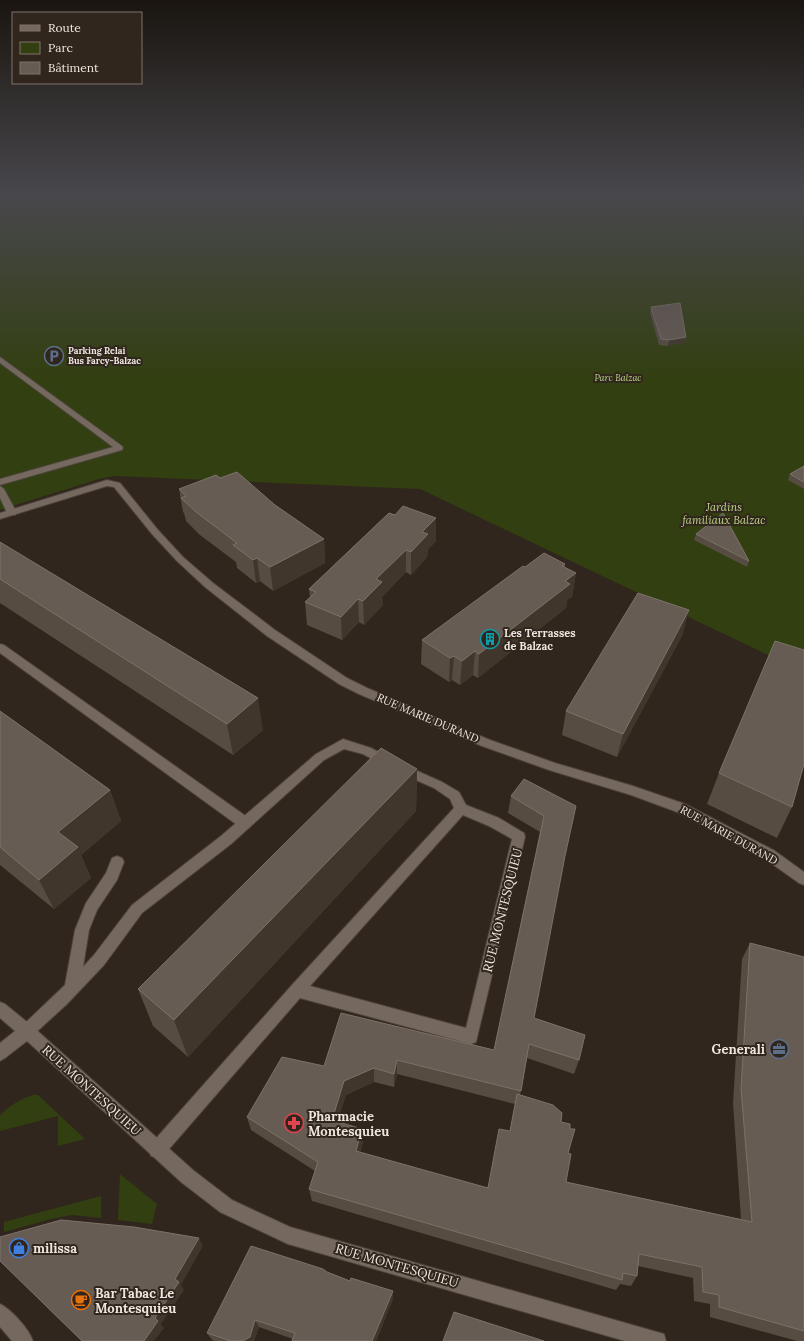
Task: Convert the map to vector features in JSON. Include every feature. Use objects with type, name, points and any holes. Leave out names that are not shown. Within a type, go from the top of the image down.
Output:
[{"type":"street","points":[[0,359],[119,448],[0,482]]},
{"type":"street","name":"RUE MARIE DURAND","points":[[12,513],[107,483],[117,485],[155,532],[180,559],[209,585],[271,634],[343,681],[437,724],[486,743],[553,767],[634,791],[681,808],[770,855],[804,879]]},
{"type":"street","points":[[0,489],[12,513],[0,516]]},
{"type":"street","points":[[0,648],[245,823]]},
{"type":"street","points":[[0,1053],[27,1031],[72,988],[98,960],[137,909],[226,840],[320,757],[343,744],[366,751],[438,785],[455,796],[461,809],[297,990],[157,1150]]},
{"type":"street","name":"RUE MONTESQUIEU","points":[[297,990],[471,1037],[519,837],[494,822],[461,809]]},
{"type":"street","points":[[72,988],[82,930],[91,907],[112,876],[117,862]]},
{"type":"street","name":"RUE MONTESQUIEU","points":[[0,1009],[27,1031],[157,1150],[187,1176],[226,1206],[288,1235],[657,1341]]},
{"type":"street","points":[[0,1314],[24,1341]]},
{"type":"green space","name":"Parc Balzac","points":[[0,256],[804,256],[804,672],[420,489],[115,476],[99,479],[0,510]]},
{"type":"green space","points":[[33,1095],[38,1095],[85,1139],[58,1146],[58,1116],[0,1131],[0,1115],[15,1103]]},
{"type":"green space","points":[[120,1174],[157,1204],[152,1224],[118,1220]]},
{"type":"green space","points":[[101,1196],[101,1218],[72,1215],[51,1219],[4,1232],[4,1222]]},
{"type":"building","points":[[680,303],[686,337],[669,340],[661,339],[651,307]]},
{"type":"building","points":[[804,466],[804,482],[790,474]]},
{"type":"building","points":[[237,472],[275,505],[324,539],[270,567],[257,558],[253,560],[233,545],[237,543],[196,512],[181,498],[186,496],[179,489],[216,475],[220,478]]},
{"type":"building","points":[[403,506],[436,518],[422,532],[428,534],[411,552],[406,550],[376,579],[382,582],[363,601],[358,599],[341,617],[305,602],[316,592],[309,589],[389,513],[395,515]]},
{"type":"building","points":[[723,513],[749,561],[696,534]]},
{"type":"building","points":[[0,542],[258,698],[227,724],[0,579]]},
{"type":"building","points":[[544,553],[565,564],[562,566],[576,573],[565,581],[570,584],[479,654],[475,651],[462,661],[454,656],[450,658],[422,640],[523,566],[525,567]]},
{"type":"building","points":[[638,593],[689,610],[623,734],[566,711]]},
{"type":"building","points":[[775,641],[804,650],[804,764],[792,807],[719,773]]},
{"type":"building","points":[[0,711],[110,790],[58,832],[78,847],[39,880],[0,847]]},
{"type":"building","points":[[381,748],[417,769],[174,1020],[138,989]]},
{"type":"building","points":[[524,779],[576,806],[534,1018],[585,1035],[579,1060],[529,1044],[521,1091],[397,1060],[394,1074],[374,1068],[344,1081],[332,1120],[362,1129],[356,1151],[488,1188],[499,1129],[510,1131],[517,1094],[553,1105],[562,1113],[561,1122],[570,1124],[570,1129],[575,1129],[568,1153],[571,1154],[566,1182],[752,1222],[741,1089],[750,943],[804,957],[804,1331],[719,1307],[719,1295],[703,1292],[702,1267],[639,1254],[637,1276],[623,1273],[622,1280],[309,1189],[318,1162],[247,1117],[282,1057],[324,1066],[341,1013],[494,1050],[544,816],[511,796]]},
{"type":"building","points":[[61,1220],[134,1227],[199,1238],[175,1279],[179,1282],[155,1318],[158,1321],[144,1341],[82,1341],[0,1261],[0,1237]]},
{"type":"building","points":[[251,1246],[323,1269],[350,1281],[351,1278],[393,1291],[372,1341],[292,1341],[295,1333],[255,1320],[250,1337],[243,1341],[231,1341],[207,1333]]},
{"type":"building","points":[[454,1312],[544,1341],[443,1341]]},
{"type":"place","name":"Parking Relai Bus Farcy-Balzac","points":[[54,356]]},
{"type":"place","name":"Les Terrasses de Balzac","points":[[490,639]]},
{"type":"place","name":"Generali","points":[[779,1049]]},
{"type":"place","name":"Pharmacie Montesquieu","points":[[294,1123]]},
{"type":"place","name":"milissa","points":[[19,1248]]},
{"type":"place","name":"Bar Tabac Le Montesquieu","points":[[81,1300]]},
{"type":"park label","name":"Jardins familiaux Balzac","points":[[724,513]]}]
